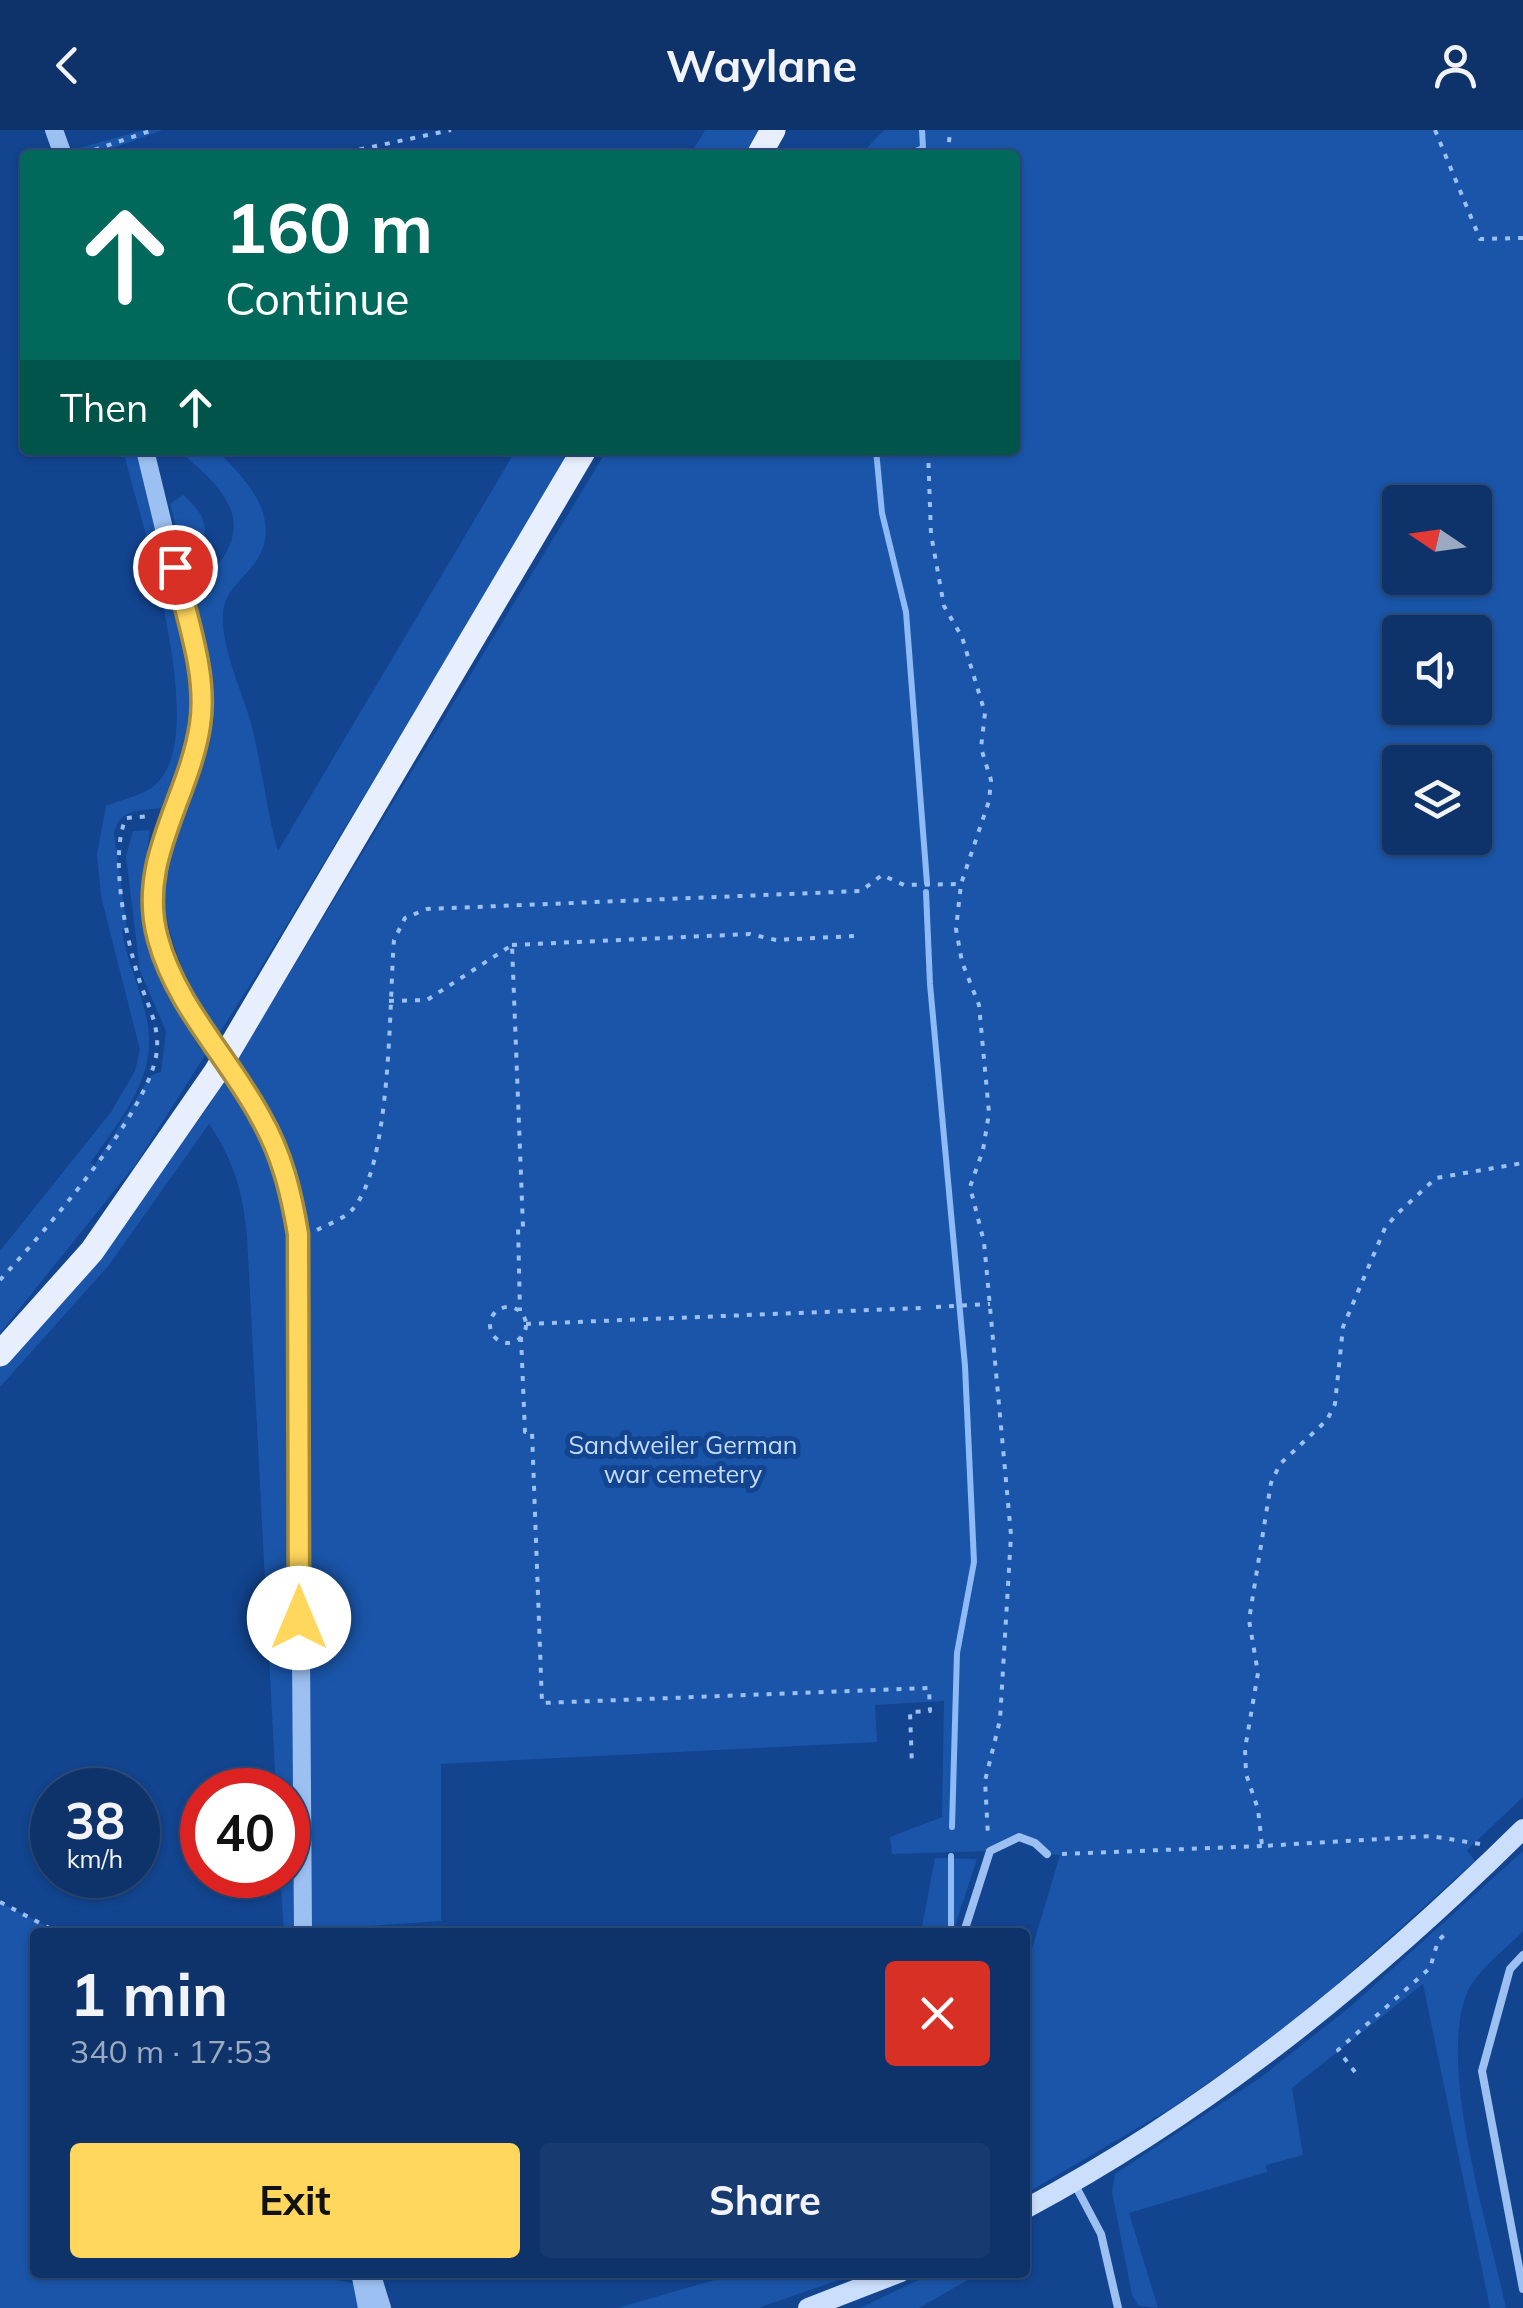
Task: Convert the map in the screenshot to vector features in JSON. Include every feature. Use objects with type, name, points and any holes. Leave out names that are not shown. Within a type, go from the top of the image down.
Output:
[{"type":"main road","points":[[0,1354],[92,1251],[216,1072],[581,455]]},
{"type":"main road","points":[[1030,2207],[1194,2109],[1299,2032],[1382,1963],[1523,1829]]},
{"type":"main road","points":[[808,2308],[888,2278]]},
{"type":"street","points":[[146,455],[199,673],[201,722],[190,770],[170,815],[153,878],[157,938],[175,983],[261,1116],[289,1181],[298,1234],[303,1928]]},
{"type":"street","points":[[361,2278],[367,2308]]},
{"type":"street","points":[[374,2278],[382,2308]]},
{"type":"lane","points":[[965,1928],[990,1851],[1019,1837],[1047,1854]]},
{"type":"lane","points":[[1523,1955],[1510,1969],[1482,2071],[1523,2289]]},
{"type":"lane","points":[[1074,2183],[1101,2234],[1118,2308]]},
{"type":"path","points":[[93,150],[153,130]]},
{"type":"path","points":[[358,150],[452,130]]},
{"type":"path","points":[[1435,130],[1480,239],[1523,238]]},
{"type":"path","points":[[928,455],[931,534],[944,606],[962,636],[985,713],[981,748],[991,780],[989,801],[961,884],[956,928],[962,962],[980,1004],[989,1113],[970,1187],[984,1242],[1011,1535],[1000,1720],[985,1781],[990,1851]]},
{"type":"path","points":[[0,1280],[94,1166],[151,1075],[157,1050],[156,1024],[130,950],[122,894],[121,830],[126,818],[170,815]]},
{"type":"path","points":[[298,1234],[316,1230],[350,1212],[372,1175],[381,1124],[394,940],[404,918],[427,909],[862,891],[882,875],[904,886],[961,884]]},
{"type":"path","points":[[389,1001],[427,1000],[512,946],[750,934],[776,940],[855,936]]},
{"type":"path","points":[[512,946],[522,1226],[518,1227],[520,1311],[526,1324],[521,1337],[525,1432],[532,1432],[542,1703],[929,1688],[930,1712],[910,1712],[912,1766]]},
{"type":"path","points":[[1262,1846],[1258,1809],[1246,1774],[1258,1673],[1249,1620],[1271,1483],[1280,1464],[1327,1420],[1335,1404],[1343,1327],[1386,1228],[1397,1214],[1436,1178],[1523,1163]]},
{"type":"path","points":[[936,1307],[990,1304]]},
{"type":"path","points":[[520,1311],[500,1308],[490,1326],[502,1342],[521,1337]]},
{"type":"path","points":[[526,1324],[921,1308]]},
{"type":"path","points":[[1047,1854],[1431,1836],[1481,1845],[1494,1859]]},
{"type":"path","points":[[0,1902],[49,1928]]},
{"type":"path","points":[[1355,2072],[1338,2050],[1430,1968],[1438,1941],[1450,1929]]},
{"type":"green space","points":[[143,130],[163,130],[108,150],[73,150]]},
{"type":"green space","points":[[705,130],[762,130],[750,150],[693,150]]},
{"type":"green space","name":"Sandweiler German war cemetery","points":[[884,130],[1523,130],[1523,1797],[1467,1850],[1475,1861],[1299,2019],[1175,2106],[1030,2191],[1030,1955],[1060,1855],[1047,1854],[1019,1837],[990,1851],[892,1854],[890,1837],[942,1817],[944,1701],[875,1705],[877,1742],[441,1764],[441,1921],[284,1928],[282,1898],[310,1898],[310,1768],[275,1768],[247,1237],[236,1177],[209,1124],[109,1265],[0,1387],[0,1367],[100,1259],[210,1104],[604,455],[1020,455],[1020,150],[865,150]]},
{"type":"green space","points":[[124,455],[137,455],[164,557],[183,640],[191,714],[183,760],[161,808],[126,815],[114,833],[127,929],[122,930],[147,1023],[148,1054],[139,1087],[91,1162],[94,1166],[151,1075],[161,1072],[166,1031],[140,971],[126,856],[133,831],[150,830],[146,921],[158,969],[201,1050],[214,1029],[180,963],[164,894],[171,843],[200,763],[212,713],[212,679],[191,578],[195,570],[216,567],[228,550],[233,519],[221,492],[184,455],[221,455],[251,489],[265,519],[261,552],[230,594],[224,607],[223,626],[251,723],[278,851],[513,455],[569,455],[257,974],[135,1165],[0,1333],[0,1251],[111,1112],[135,1071],[140,1050],[101,896],[97,854],[106,806],[150,789],[171,759],[177,721],[175,675],[155,572]]},
{"type":"green space","points":[[183,495],[202,517],[205,530],[201,545],[186,545],[179,539],[170,504]]},
{"type":"green space","points":[[1523,1851],[1523,1931],[1471,1985],[1459,2024],[1458,2062],[1469,2148],[1506,2308],[1490,2308],[1423,1984],[1292,2088],[1303,2155],[1266,2165],[1267,2172],[1129,2213],[1158,2308],[1139,2306],[1132,2295],[1112,2192],[1115,2174],[1260,2078],[1350,2007]]},
{"type":"green space","points":[[935,1858],[977,1859],[954,1928],[922,1928]]},
{"type":"green space","points":[[0,1902],[49,1928],[30,1928],[30,2278],[327,2278],[362,2285],[365,2308],[0,2308]]},
{"type":"green space","points":[[721,2278],[845,2278],[758,2308],[617,2308]]},
{"type":"green space","points":[[922,2278],[971,2278],[919,2308],[860,2308]]},
{"type":"waterway","points":[[918,150],[923,148],[922,130]]},
{"type":"waterway","points":[[876,455],[882,513],[906,612],[927,883]]},
{"type":"waterway","points":[[926,892],[930,984],[965,1366],[974,1562],[957,1653],[952,1827]]},
{"type":"waterway","points":[[951,1856],[951,1928]]},
{"type":"route","points":[[175,567],[199,673],[201,722],[190,770],[170,815],[153,878],[157,938],[175,983],[261,1116],[289,1181],[298,1234],[299,1618]]}]
